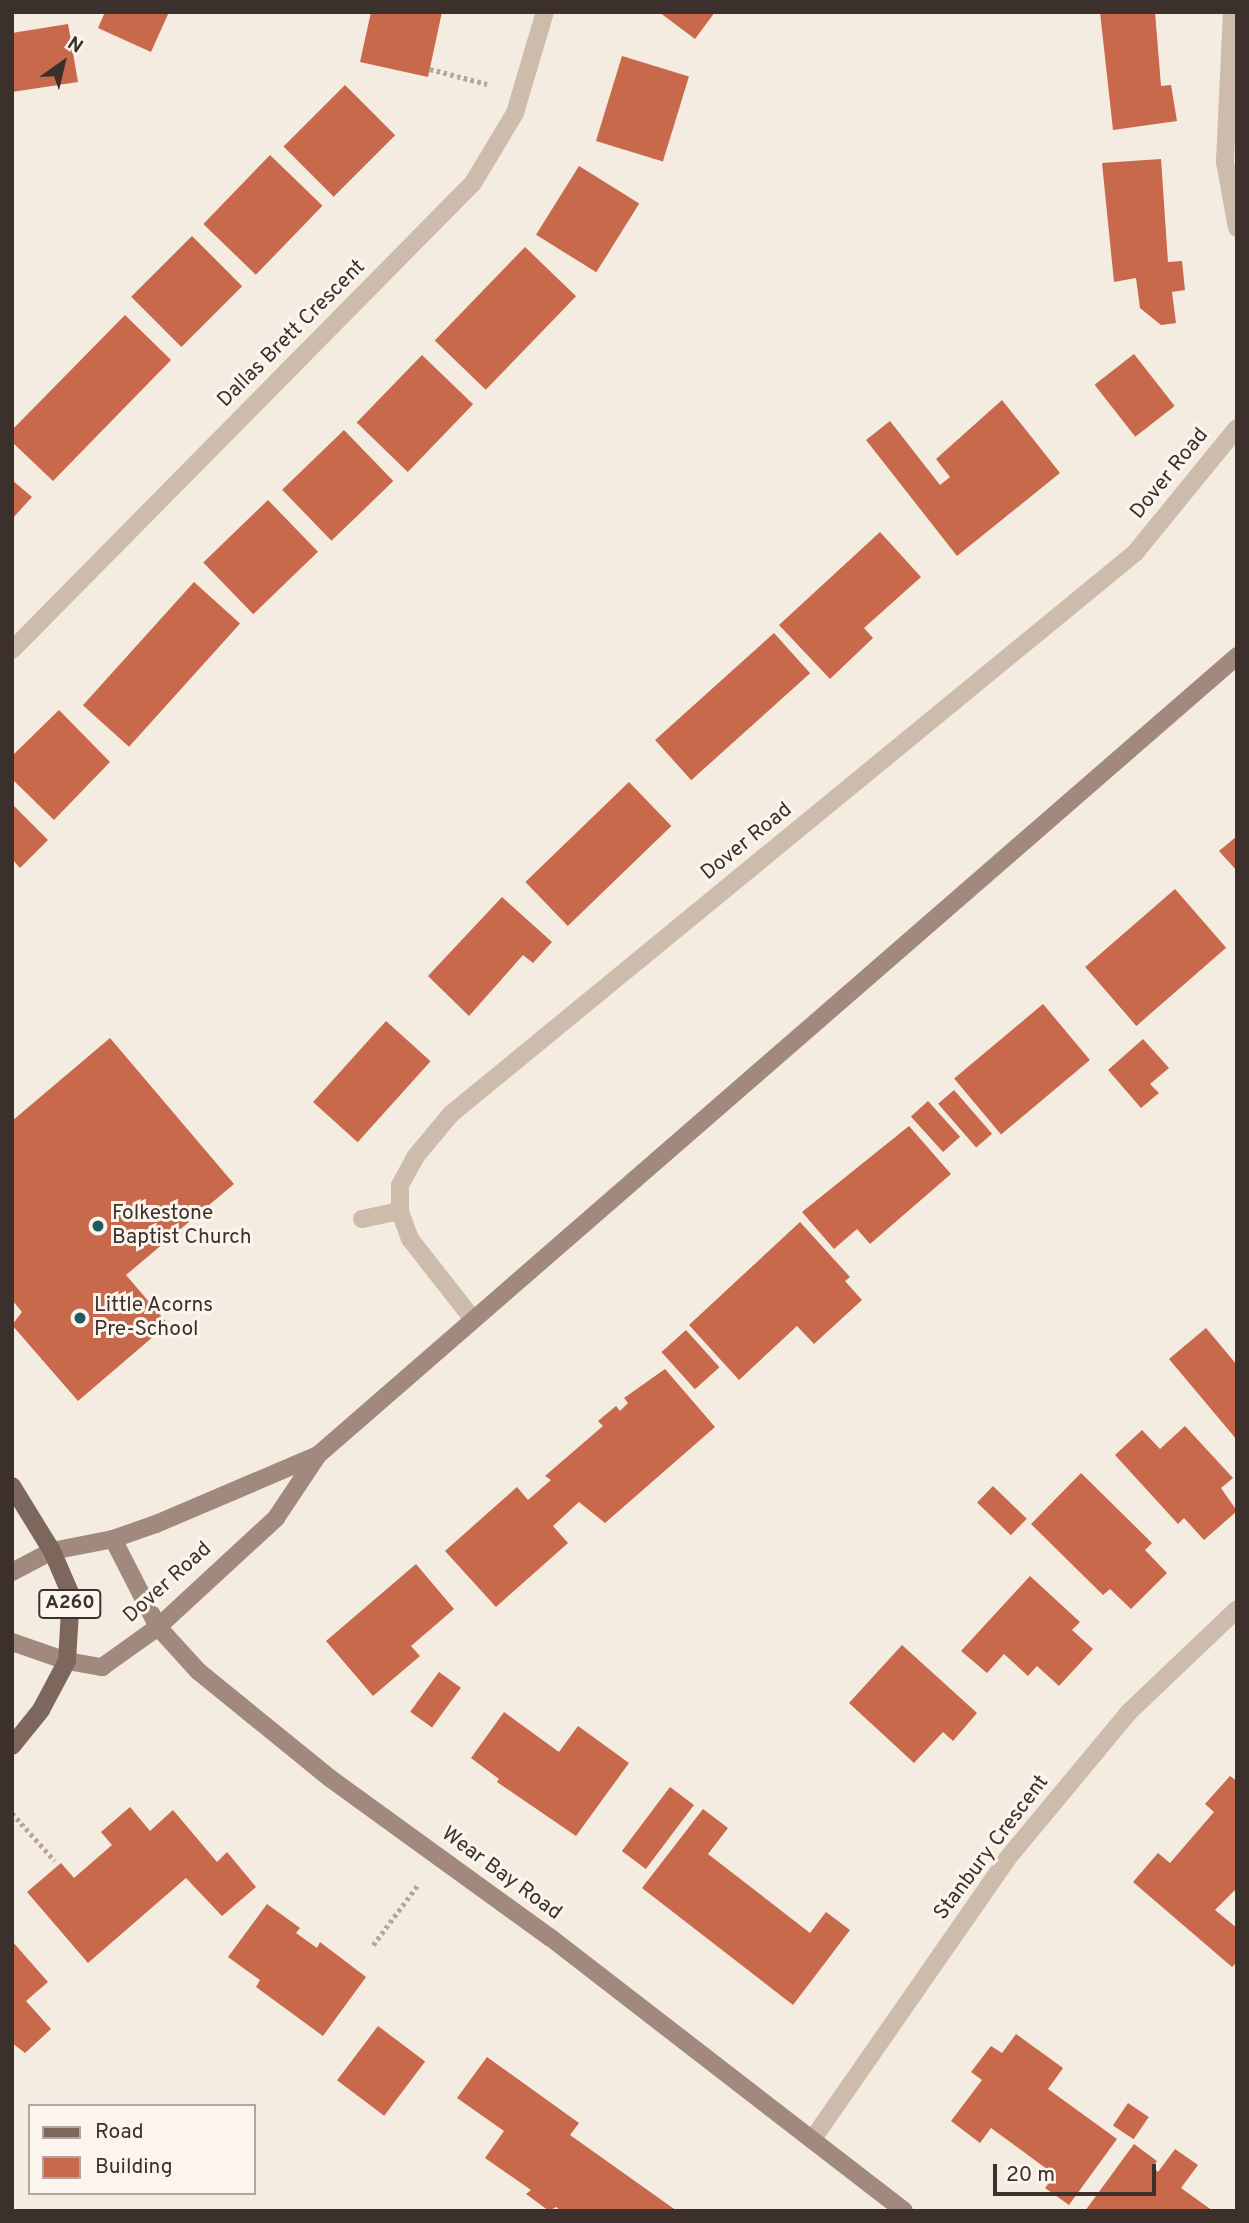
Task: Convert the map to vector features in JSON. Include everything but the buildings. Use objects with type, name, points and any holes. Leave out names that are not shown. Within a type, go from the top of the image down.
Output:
[{"type":"main road","name":"A260","points":[[12,1486],[52,1551],[71,1595],[67,1661],[41,1710],[12,1746]]},
{"type":"street","name":"Dallas Brett Crescent","points":[[12,650],[473,183],[515,113],[545,12]]},
{"type":"street","points":[[1232,12],[1226,162],[1237,228]]},
{"type":"street","name":"Dover Road","points":[[400,1211],[400,1185],[416,1156],[451,1114],[1135,553],[1237,428]]},
{"type":"street","name":"Dover Road","points":[[12,1642],[67,1661],[102,1667],[158,1627],[276,1518],[318,1455],[472,1318],[1237,656]]},
{"type":"street","points":[[362,1219],[400,1211],[410,1238],[472,1318]]},
{"type":"street","name":"Dover Road","points":[[12,1572],[52,1551],[113,1539],[318,1455]]},
{"type":"street","name":"Wear Bay Road","points":[[113,1539],[158,1627],[198,1671],[331,1779],[551,1938],[904,2211]]},
{"type":"street","name":"Stanbury Crescent","points":[[812,2140],[1007,1859],[1129,1712],[1237,1609]]},
{"type":"path","points":[[430,69],[494,86]]},
{"type":"path","points":[[12,1813],[55,1861]]},
{"type":"path","points":[[373,1945],[421,1880]]},
{"type":"place","name":"Folkestone Baptist Church","points":[[98,1226]]},
{"type":"place","name":"Little Acorns Pre-School","points":[[80,1318]]}]
